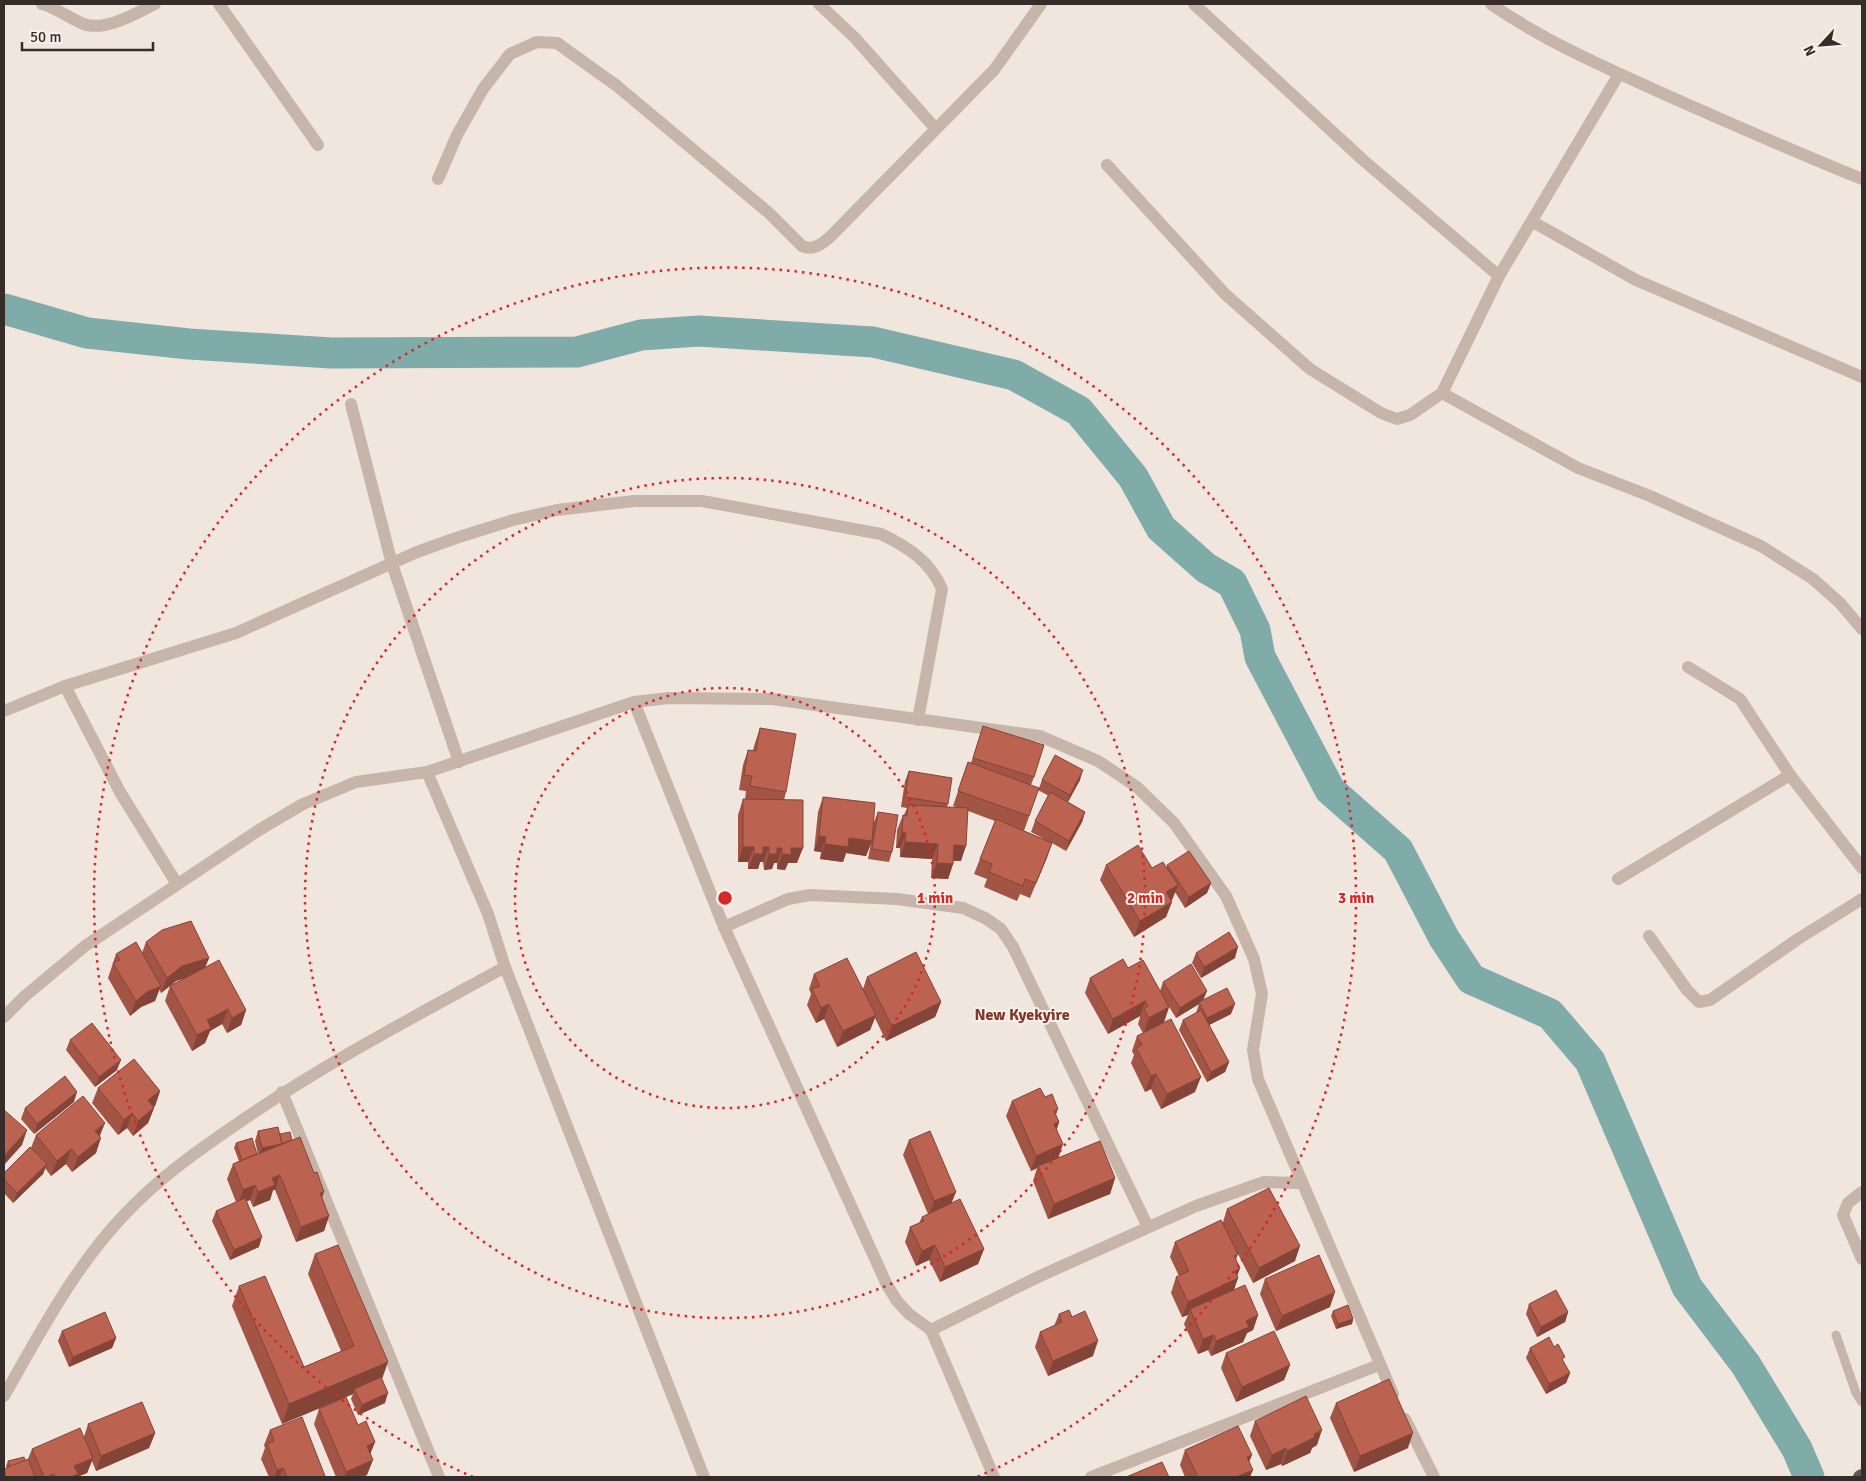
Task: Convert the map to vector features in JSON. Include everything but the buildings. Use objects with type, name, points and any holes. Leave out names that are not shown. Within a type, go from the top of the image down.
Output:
[{"type":"street","points":[[42,4],[84,24],[110,24],[132,16],[155,4]]},
{"type":"street","points":[[219,4],[318,145]]},
{"type":"street","points":[[819,4],[855,38],[935,128]]},
{"type":"street","points":[[438,179],[457,135],[483,89],[510,54],[537,42],[557,43],[617,86],[769,214],[797,242],[807,248],[821,244],[994,70],[1041,4]]},
{"type":"street","points":[[1194,4],[1363,160],[1499,276]]},
{"type":"street","points":[[1491,4],[1522,26],[1619,74],[1774,144],[1862,179]]},
{"type":"street","points":[[1106,165],[1225,294],[1310,369],[1381,413],[1397,419],[1410,415],[1442,393],[1499,276],[1533,222],[1619,74]]},
{"type":"street","points":[[1533,222],[1636,280],[1862,377]]},
{"type":"street","points":[[1442,393],[1578,468],[1650,496],[1761,546],[1813,579],[1840,603],[1862,629]]},
{"type":"street","points":[[351,404],[392,564],[459,762]]},
{"type":"street","points":[[4,711],[65,686],[236,633],[392,564],[456,538],[513,520],[557,510],[634,501],[702,501],[881,534],[922,558],[936,575],[942,589],[918,720]]},
{"type":"street","points":[[1688,668],[1740,699],[1790,775],[1862,868]]},
{"type":"street","points":[[65,686],[120,792],[177,884]]},
{"type":"street","points":[[4,1017],[25,996],[85,946],[177,884],[303,804],[356,782],[427,772],[634,702],[669,698],[772,699],[1040,736],[1098,761],[1129,782],[1174,823],[1226,896],[1254,959],[1262,994],[1253,1050],[1258,1080],[1379,1365],[1434,1477]]},
{"type":"street","points":[[634,702],[724,927],[887,1285],[897,1301],[909,1314],[931,1330],[994,1477]]},
{"type":"street","points":[[427,772],[488,914],[505,967],[704,1477]]},
{"type":"street","points":[[1618,879],[1790,775]]},
{"type":"street","points":[[724,927],[788,899],[810,895],[897,899],[963,908],[985,918],[1001,929],[1013,947],[1148,1227]]},
{"type":"street","points":[[1649,936],[1687,990],[1699,1002],[1710,1000],[1798,939],[1862,899]]},
{"type":"street","points":[[4,1396],[54,1309],[95,1249],[125,1214],[174,1167],[282,1092],[505,967]]},
{"type":"street","points":[[282,1092],[439,1477]]},
{"type":"street","points":[[931,1330],[1040,1276],[1196,1206],[1264,1182],[1301,1183]]},
{"type":"street","points":[[1862,1192],[1848,1203],[1843,1215],[1862,1259]]},
{"type":"street","points":[[1091,1477],[1379,1365]]},
{"type":"lane","points":[[1836,1335],[1856,1393],[1862,1402]]},
{"type":"waterway","points":[[4,309],[87,333],[189,344],[331,353],[577,352],[641,335],[699,331],[873,342],[1014,375],[1079,411],[1133,477],[1161,528],[1206,568],[1232,583],[1255,630],[1260,657],[1330,790],[1398,850],[1444,938],[1471,979],[1550,1014],[1590,1061],[1687,1287],[1746,1365],[1797,1449],[1809,1477]]},
{"type":"district","name":"New Kyekyire","points":[[1022,1015]]}]
